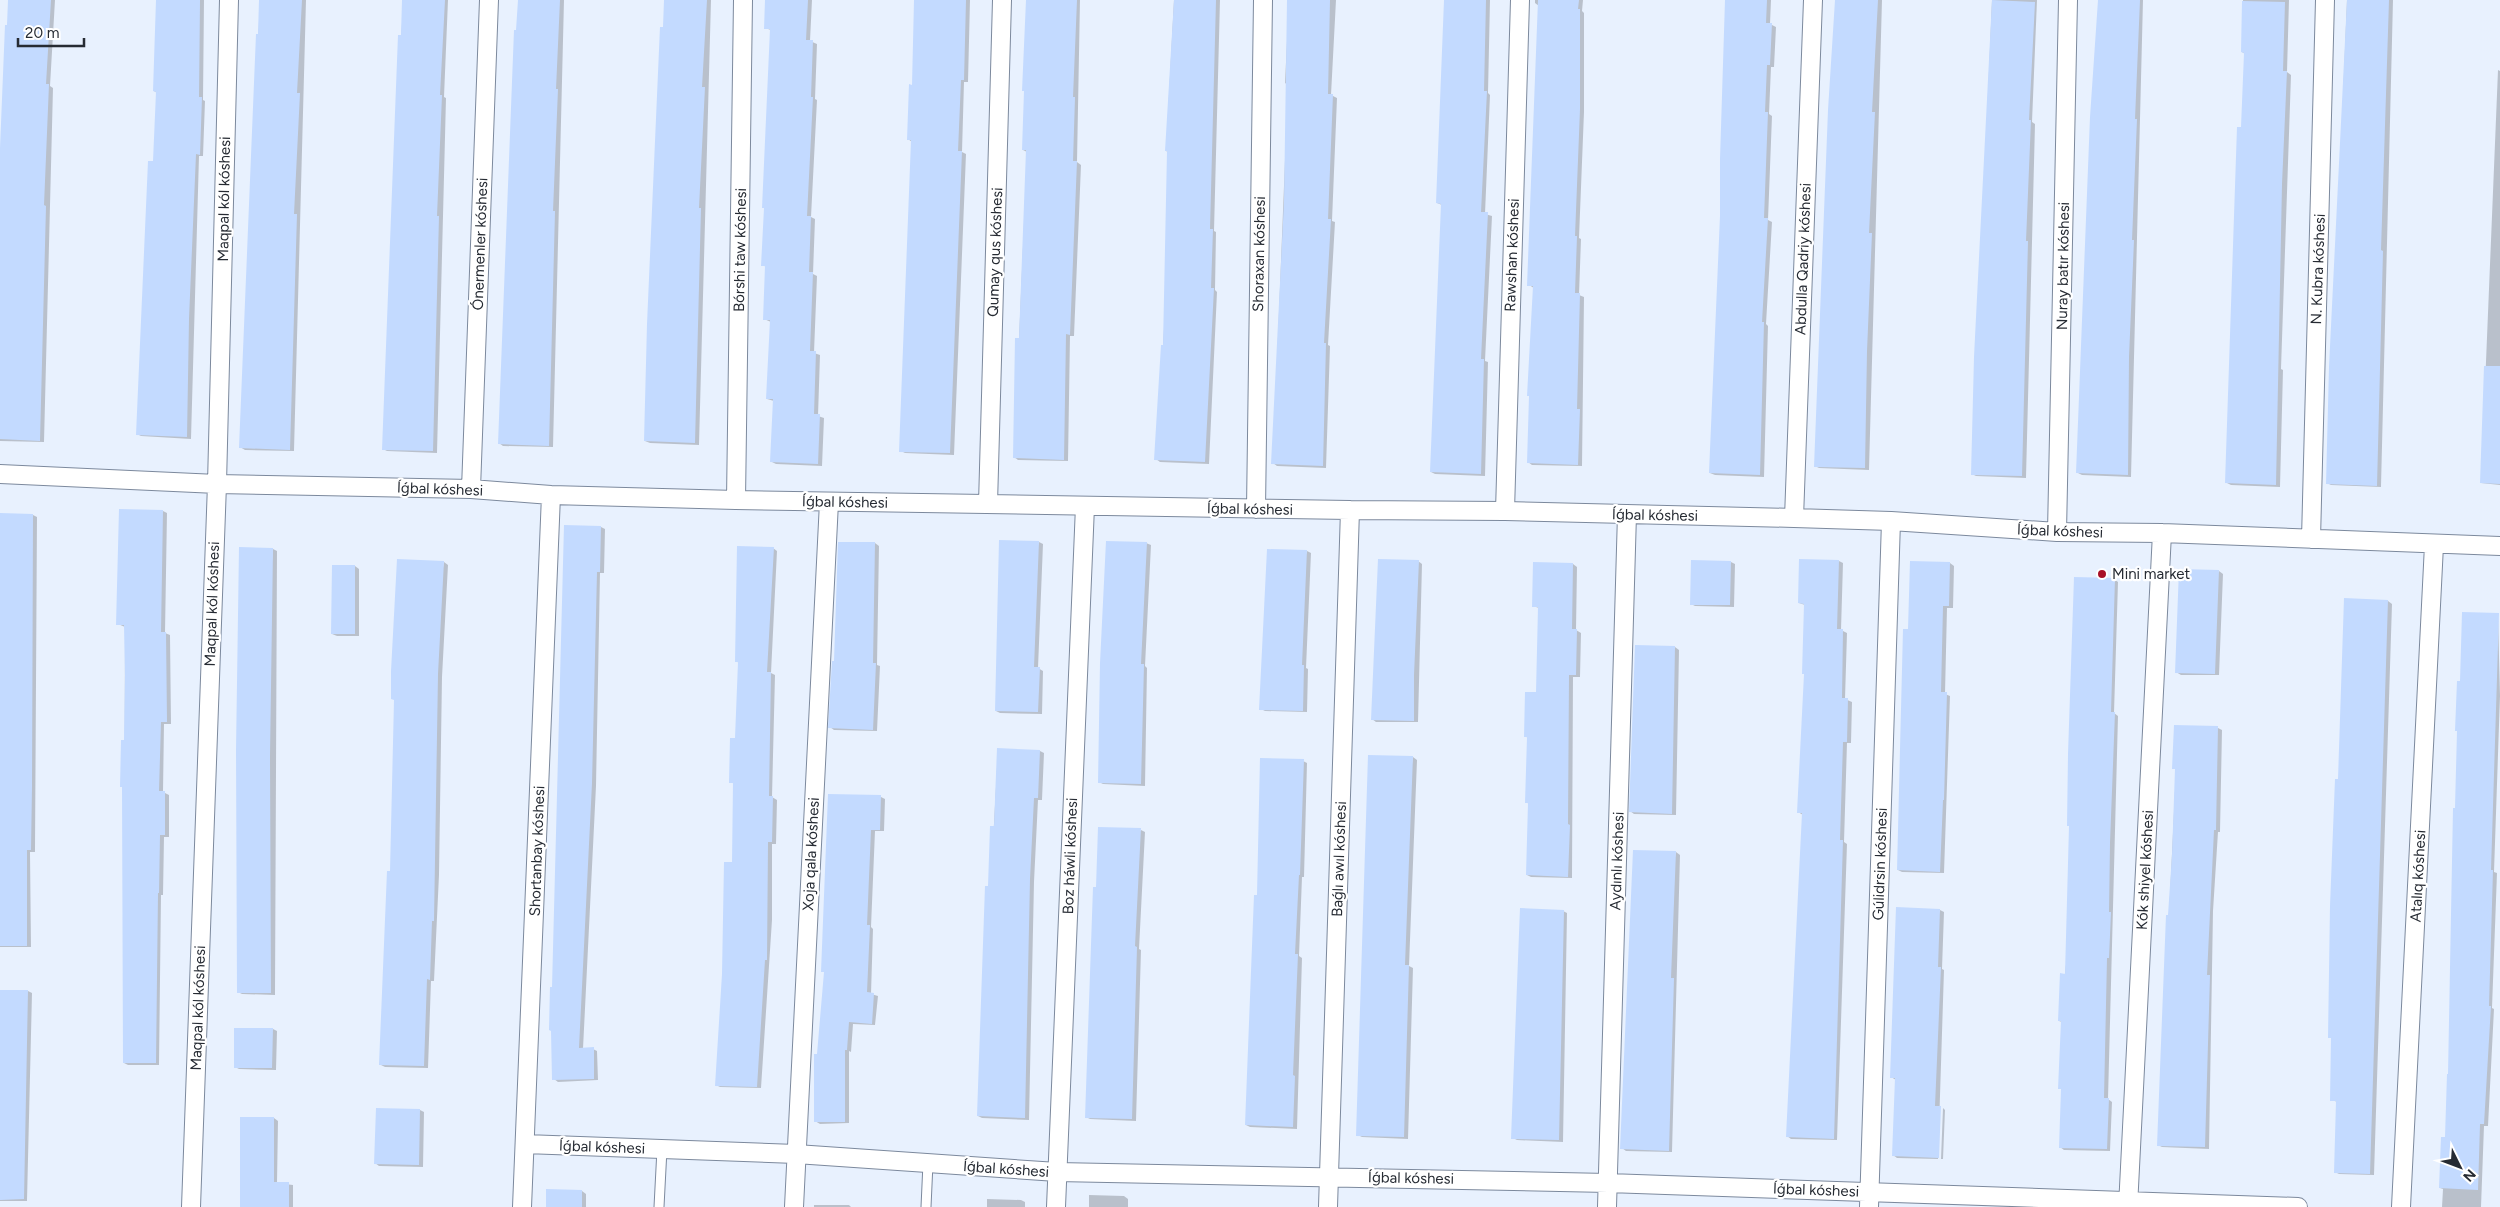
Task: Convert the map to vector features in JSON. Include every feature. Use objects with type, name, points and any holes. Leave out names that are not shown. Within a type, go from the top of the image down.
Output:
[{"type":"street","name":"Maqpal kól kóshesi","points":[[191,1207],[217,484],[229,0]]},
{"type":"street","name":"Ónermenler kóshesi","points":[[471,489],[489,0]]},
{"type":"street","name":"Bórshi taw kóshesi","points":[[736,500],[743,0]]},
{"type":"street","name":"Qumay qus kóshesi","points":[[988,504],[1002,0]]},
{"type":"street","name":"Shoraxan kóshesi","points":[[1256,509],[1262,0]]},
{"type":"street","name":"Rawshan kóshesi","points":[[1505,511],[1520,0]]},
{"type":"street","name":"Abdulla Qadriy kóshesi","points":[[1794,518],[1813,0]]},
{"type":"street","name":"Nuray batır kóshesi","points":[[2057,532],[2068,0]]},
{"type":"street","name":"N. Kubra kóshesi","points":[[2310,539],[2325,0]]},
{"type":"street","name":"Íǵbal kóshesi","points":[[0,474],[217,484],[471,489],[551,495],[736,500],[1256,509],[1505,511],[1794,518],[1891,521],[2057,532],[2162,533],[2434,545],[2500,546]]},
{"type":"street","name":"Shortanbay kóshesi","points":[[522,1207],[551,495]]},
{"type":"street","name":"Xoja qala kóshesi","points":[[794,1207],[829,502]]},
{"type":"street","name":"Boz háwli kóshesi","points":[[1056,1207],[1085,506]]},
{"type":"street","name":"Baǵlı awıl kóshesi","points":[[1328,1207],[1350,510]]},
{"type":"street","name":"Aydınlı kóshesi","points":[[1607,1207],[1627,514]]},
{"type":"street","name":"Gúlidrsin kóshesi","points":[[1870,1200],[1891,521]]},
{"type":"street","name":"Kók shiyel kóshesi","points":[[2128,1204],[2162,533]]},
{"type":"street","name":"Atalıq kóshesi","points":[[2401,1207],[2434,545]]},
{"type":"street","name":"Íǵbal kóshesi","points":[[525,1144],[796,1154],[1057,1172],[1608,1183],[1870,1200],[2298,1207]]},
{"type":"lane","points":[[659,1207],[662,1149]]},
{"type":"lane","points":[[926,1207],[928,1163]]},
{"type":"building","points":[[8,0],[51,0],[46,84],[49,84],[44,205],[46,206],[40,441],[0,439],[0,148],[5,25],[7,25]]},
{"type":"building","points":[[156,0],[200,0],[199,97],[202,97],[200,155],[196,154],[189,319],[187,437],[136,435],[148,161],[153,161],[156,92],[153,91]]},
{"type":"building","points":[[259,0],[302,0],[297,93],[300,93],[294,214],[297,214],[290,450],[239,448]]},
{"type":"building","points":[[402,0],[445,0],[440,95],[442,95],[437,216],[439,216],[433,451],[382,450],[398,35],[401,35]]},
{"type":"building","points":[[518,0],[560,0],[556,89],[558,89],[553,211],[555,211],[549,446],[498,444],[514,30],[516,30]]},
{"type":"building","points":[[664,0],[707,0],[702,87],[705,87],[699,208],[701,208],[695,443],[644,441],[647,324],[660,27],[663,27]]},
{"type":"building","points":[[765,0],[808,0],[806,40],[813,40],[811,97],[813,97],[807,216],[811,216],[809,272],[813,272],[810,351],[816,351],[814,414],[820,414],[818,464],[770,462],[773,399],[766,399],[770,320],[763,320],[765,266],[761,266],[770,29],[764,29]]},
{"type":"building","points":[[914,0],[966,0],[964,80],[961,80],[958,151],[962,151],[950,453],[899,452],[911,140],[907,140],[909,84],[912,85]]},
{"type":"building","points":[[1026,0],[1077,0],[1073,97],[1075,97],[1073,161],[1077,161],[1070,335],[1066,334],[1064,460],[1013,458],[1015,338],[1019,338],[1026,150],[1022,150],[1024,91],[1022,91]]},
{"type":"building","points":[[1174,0],[1216,0],[1210,229],[1213,229],[1211,288],[1214,288],[1205,462],[1154,460],[1161,345],[1163,345],[1167,151],[1165,151]]},
{"type":"building","points":[[1287,0],[1330,0],[1328,94],[1333,94],[1328,219],[1331,219],[1324,343],[1326,343],[1323,466],[1271,464],[1284,202]]},
{"type":"building","points":[[1444,0],[1486,0],[1484,91],[1487,91],[1481,212],[1488,212],[1481,359],[1484,359],[1481,474],[1430,472],[1441,204],[1436,203]]},
{"type":"building","points":[[1538,0],[1579,0],[1578,9],[1580,9],[1580,109],[1575,236],[1577,236],[1575,293],[1580,293],[1577,409],[1580,409],[1578,465],[1527,463],[1529,396],[1527,396],[1533,286],[1527,286]]},
{"type":"building","points":[[1725,0],[1767,0],[1766,23],[1772,23],[1770,65],[1767,65],[1765,112],[1768,112],[1764,218],[1768,218],[1762,322],[1764,322],[1760,475],[1709,473],[1720,216]]},
{"type":"building","points":[[1835,0],[1878,0],[1872,112],[1875,112],[1869,233],[1872,233],[1865,468],[1814,467],[1828,110]]},
{"type":"building","points":[[1992,0],[2035,2],[2029,120],[2031,120],[2026,241],[2028,241],[2022,476],[1971,475],[1974,357]]},
{"type":"building","points":[[2098,0],[2140,0],[2135,119],[2137,119],[2129,357],[2128,475],[2076,473],[2090,117]]},
{"type":"building","points":[[2347,0],[2389,0],[2381,250],[2383,251],[2377,486],[2326,484],[2329,367]]},
{"type":"building","points":[[2242,1],[2285,2],[2283,71],[2287,71],[2282,184],[2276,485],[2225,483],[2237,127],[2241,127],[2244,53],[2241,52]]},
{"type":"building","points":[[2484,366],[2500,366],[2500,484],[2480,483]]},
{"type":"building","points":[[119,509],[163,510],[161,632],[166,632],[167,722],[161,722],[159,791],[165,791],[165,835],[160,835],[156,1063],[123,1063],[122,787],[120,787],[121,740],[124,740],[125,676],[124,625],[116,625]]},
{"type":"building","points":[[0,513],[33,514],[32,786],[31,850],[27,850],[27,946],[0,946]]},
{"type":"building","points":[[564,525],[601,526],[600,572],[597,572],[592,783],[579,1048],[594,1047],[594,1079],[552,1080],[551,1031],[549,1030],[550,987],[552,987]]},
{"type":"building","points":[[999,540],[1039,541],[1034,667],[1040,667],[1038,712],[995,711]]},
{"type":"building","points":[[1106,541],[1147,542],[1141,664],[1144,664],[1141,784],[1098,783],[1100,663]]},
{"type":"building","points":[[838,542],[875,542],[873,663],[876,663],[873,730],[828,728],[832,661],[834,661]]},
{"type":"building","points":[[737,546],[774,547],[767,672],[771,672],[769,796],[773,796],[772,842],[768,842],[767,960],[765,960],[757,1087],[715,1086],[722,974],[724,862],[732,862],[733,783],[729,783],[730,738],[735,738],[738,662],[735,662]]},
{"type":"building","points":[[239,547],[273,548],[270,756],[271,993],[237,993],[236,750]]},
{"type":"building","points":[[1267,549],[1307,550],[1302,665],[1304,665],[1303,711],[1259,710]]},
{"type":"building","points":[[397,559],[444,561],[438,674],[434,921],[432,921],[430,980],[427,979],[424,1066],[379,1065],[387,871],[390,871],[394,700],[391,699],[391,671]]},
{"type":"building","points":[[1378,559],[1419,560],[1414,721],[1371,720]]},
{"type":"building","points":[[1799,559],[1839,560],[1837,629],[1843,629],[1842,698],[1848,698],[1847,742],[1843,742],[1840,840],[1843,840],[1834,1139],[1786,1137],[1802,813],[1797,813],[1804,674],[1802,674],[1804,604],[1798,603]]},
{"type":"building","points":[[1691,560],[1731,561],[1730,605],[1690,605]]},
{"type":"building","points":[[1910,561],[1950,562],[1949,606],[1943,606],[1941,692],[1947,692],[1940,872],[1897,870],[1903,629],[1908,629]]},
{"type":"building","points":[[1533,562],[1573,563],[1572,629],[1577,629],[1576,675],[1569,675],[1568,824],[1570,825],[1568,877],[1526,875],[1528,803],[1525,803],[1527,737],[1524,737],[1525,692],[1536,692],[1538,607],[1532,607]]},
{"type":"building","points":[[332,565],[355,565],[355,634],[331,634]]},
{"type":"building","points":[[2179,569],[2219,570],[2215,674],[2175,673]]},
{"type":"building","points":[[2074,577],[2115,578],[2111,712],[2115,712],[2110,843],[2109,912],[2111,912],[2109,958],[2107,958],[2104,1098],[2109,1098],[2107,1149],[2059,1148],[2061,1089],[2058,1089],[2061,1021],[2058,1021],[2060,973],[2065,974],[2069,826],[2067,826],[2068,754]]},
{"type":"building","points":[[2344,598],[2388,600],[2370,1174],[2334,1173],[2336,1101],[2330,1101],[2331,1038],[2328,1038],[2330,906],[2335,779],[2338,779]]},
{"type":"building","points":[[2462,612],[2499,613],[2491,870],[2493,870],[2489,1006],[2491,1006],[2484,1124],[2480,1124],[2478,1190],[2439,1188],[2441,1137],[2445,1137],[2448,1074],[2453,808],[2455,808],[2457,731],[2455,731],[2457,681],[2460,681]]},
{"type":"building","points":[[1635,645],[1675,646],[1672,814],[1629,812]]},
{"type":"building","points":[[2174,725],[2218,726],[2216,830],[2214,830],[2207,975],[2210,975],[2205,1147],[2157,1146],[2166,915],[2168,915],[2172,855],[2175,769],[2172,769]]},
{"type":"building","points":[[997,748],[1040,750],[1038,798],[1034,798],[1030,879],[1025,1118],[977,1116],[985,886],[988,886],[990,826],[994,826]]},
{"type":"building","points":[[1368,755],[1413,756],[1405,965],[1409,965],[1404,1137],[1356,1136]]},
{"type":"building","points":[[1260,758],[1304,759],[1295,954],[1298,954],[1293,1075],[1295,1076],[1293,1127],[1245,1125],[1254,895],[1257,895]]},
{"type":"building","points":[[828,794],[881,795],[880,830],[871,830],[867,925],[870,925],[867,992],[874,993],[872,1024],[849,1022],[847,1050],[845,1050],[845,1122],[814,1122],[814,1054],[817,1054],[824,972],[821,972]]},
{"type":"building","points":[[1098,827],[1141,828],[1135,946],[1137,947],[1132,1119],[1085,1118],[1093,887],[1096,887]]},
{"type":"building","points":[[1633,850],[1676,851],[1671,978],[1674,978],[1669,1151],[1620,1149]]},
{"type":"building","points":[[1896,907],[1940,909],[1938,967],[1941,967],[1935,1106],[1941,1106],[1939,1158],[1892,1156],[1895,1078],[1890,1078]]},
{"type":"building","points":[[1520,908],[1564,910],[1559,1140],[1511,1139]]},
{"type":"building","points":[[0,990],[28,990],[24,1199],[0,1200]]},
{"type":"building","points":[[234,1028],[273,1028],[272,1068],[234,1068]]},
{"type":"building","points":[[376,1108],[420,1109],[419,1165],[374,1164]]},
{"type":"building","points":[[240,1117],[274,1117],[274,1182],[289,1182],[289,1207],[240,1207]]},
{"type":"building","points":[[546,1189],[582,1190],[582,1207],[546,1207]]},
{"type":"place","name":"Mini market","points":[[2102,574]]}]
